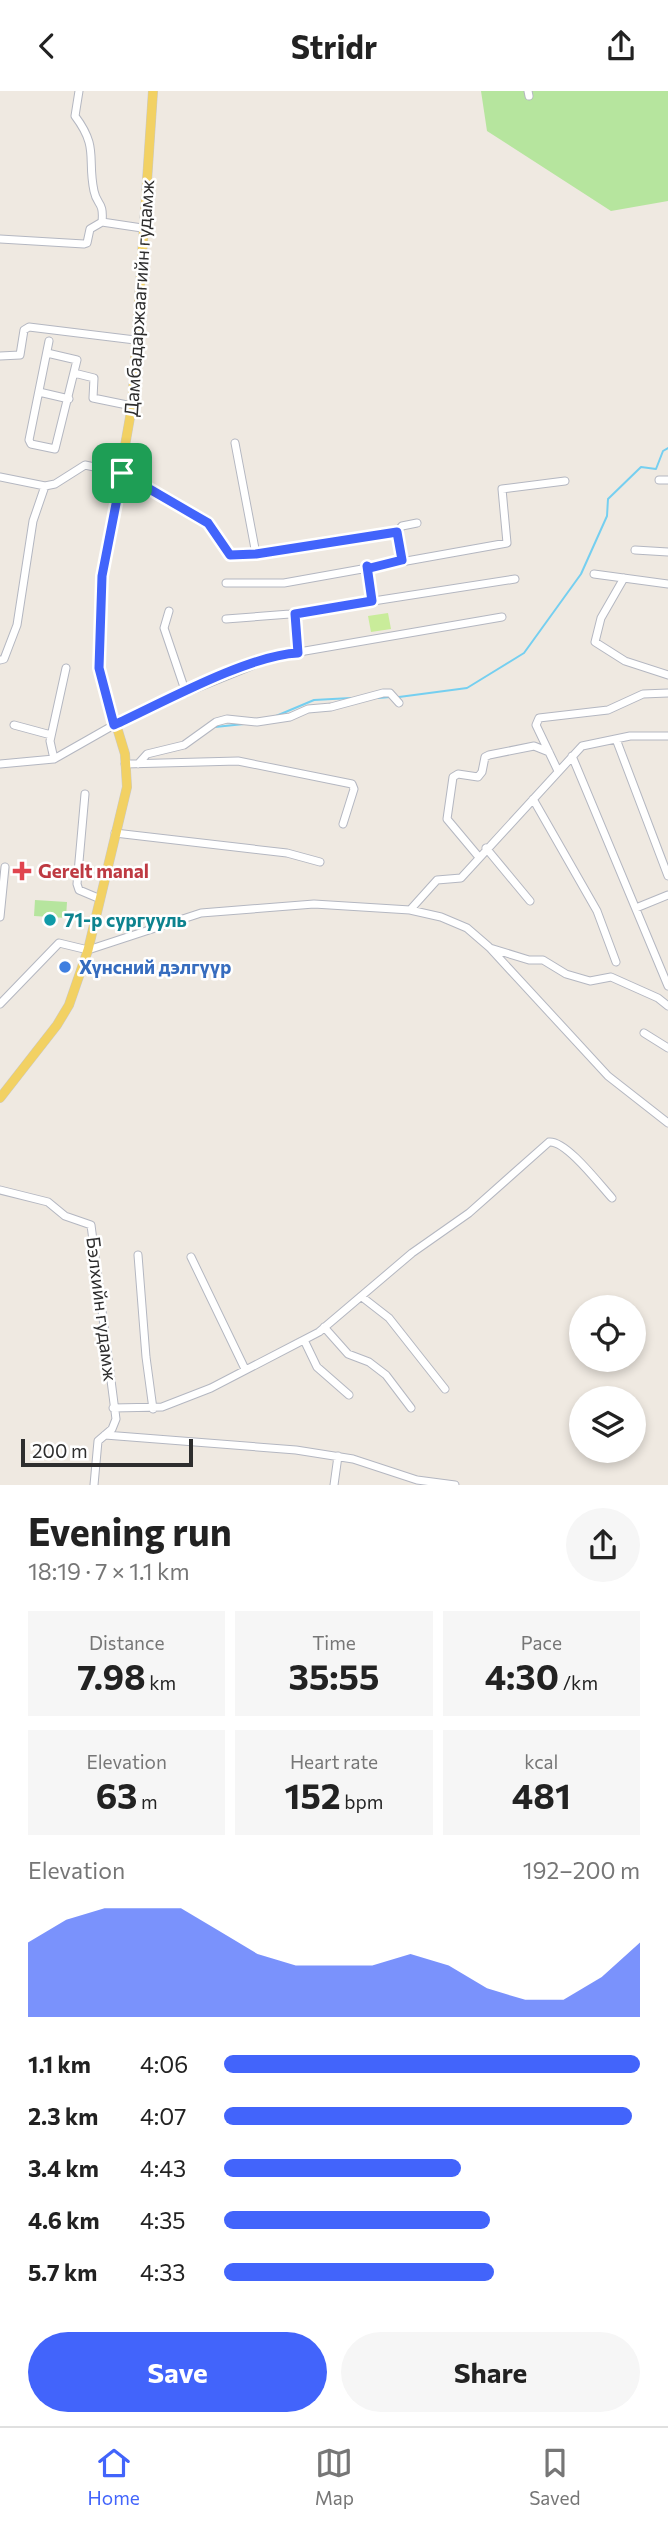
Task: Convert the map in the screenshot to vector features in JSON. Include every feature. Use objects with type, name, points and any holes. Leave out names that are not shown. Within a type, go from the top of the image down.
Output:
[{"type":"main road","name":"Дамбадаржаагийн гудамж","points":[[0,1098],[57,1025],[69,1005],[88,950],[98,898],[127,787],[125,764],[99,668],[102,576],[132,406],[153,91]]},
{"type":"street","points":[[79,91],[74,111],[91,142],[94,191],[103,207],[102,222]]},
{"type":"street","points":[[0,239],[84,244],[89,239],[90,229],[102,222],[142,227]]},
{"type":"street","points":[[0,356],[20,355],[24,330],[29,327],[135,340]]},
{"type":"street","points":[[47,353],[76,358],[57,448],[31,444],[29,440],[49,341]]},
{"type":"street","points":[[74,373],[94,378],[93,398],[132,406]]},
{"type":"street","points":[[39,392],[69,399]]},
{"type":"street","points":[[235,443],[256,554]]},
{"type":"street","points":[[0,477],[45,486],[55,484],[85,465],[122,473],[208,523],[228,553],[256,554],[397,532],[402,526],[417,523]]},
{"type":"street","points":[[659,480],[668,480]]},
{"type":"street","points":[[226,583],[284,583],[507,543],[502,489],[565,481]]},
{"type":"street","points":[[0,660],[4,659],[17,625],[33,521],[45,486]]},
{"type":"street","points":[[397,532],[402,560]]},
{"type":"street","points":[[635,550],[668,552]]},
{"type":"street","points":[[367,566],[372,601]]},
{"type":"street","points":[[594,573],[668,584]]},
{"type":"street","points":[[624,578],[601,618],[595,642],[616,657],[668,675]]},
{"type":"street","points":[[226,619],[295,614],[515,579]]},
{"type":"street","points":[[169,611],[164,628],[186,693]]},
{"type":"street","points":[[295,614],[298,653]]},
{"type":"street","points":[[0,764],[54,759],[135,713],[254,662],[502,617]]},
{"type":"street","points":[[54,759],[51,735],[66,668]]},
{"type":"street","points":[[558,771],[536,725],[539,718],[607,710],[643,694],[668,693]]},
{"type":"street","points":[[138,764],[147,754],[184,745],[216,722],[227,719],[257,722],[290,717],[308,709],[395,698]]},
{"type":"street","points":[[14,725],[51,735]]},
{"type":"street","points":[[410,910],[437,880],[461,878],[478,856],[582,746],[616,739],[668,736]]},
{"type":"street","points":[[616,739],[668,876]]},
{"type":"street","points":[[478,856],[447,819],[453,777],[458,774],[478,777],[482,772],[485,757],[489,755],[534,746],[549,752]]},
{"type":"street","points":[[572,757],[668,986]]},
{"type":"street","points":[[125,764],[238,761],[343,782],[354,789],[344,824]]},
{"type":"street","points":[[85,794],[77,884],[79,890],[98,898]]},
{"type":"street","points":[[533,799],[597,911],[616,962]]},
{"type":"street","points":[[115,833],[287,853],[320,862]]},
{"type":"street","points":[[486,848],[530,901]]},
{"type":"street","points":[[0,917],[5,867]]},
{"type":"street","points":[[636,908],[668,895]]},
{"type":"street","points":[[0,1004],[59,943],[88,950],[201,913],[314,904],[410,910],[441,917],[467,929],[489,947],[608,1076],[668,1122]]},
{"type":"street","points":[[489,947],[529,960],[543,960],[566,974],[590,981],[611,977],[658,997],[668,1006]]},
{"type":"street","points":[[644,1033],[668,1048]]},
{"type":"street","points":[[113,1408],[153,1409],[211,1388],[304,1340],[362,1297],[412,1253],[469,1213],[549,1142],[557,1143],[582,1164],[612,1198]]},
{"type":"street","name":"Бэлхийн гудамж","points":[[0,1190],[48,1202],[65,1216],[91,1226],[102,1290],[115,1424],[98,1441],[94,1485]]},
{"type":"street","points":[[138,1255],[153,1409]]},
{"type":"street","points":[[191,1257],[245,1369]]},
{"type":"street","points":[[362,1297],[389,1318],[445,1389]]},
{"type":"street","points":[[324,1327],[348,1354],[369,1362],[386,1375],[411,1408]]},
{"type":"street","points":[[304,1340],[317,1367],[349,1395]]},
{"type":"street","points":[[104,1435],[338,1456],[417,1481],[455,1485]]},
{"type":"street","points":[[334,1485],[338,1456]]},
{"type":"green space","points":[[481,91],[668,91],[668,201],[611,211],[487,131]]},
{"type":"green space","points":[[388,613],[391,629],[371,632],[368,616]]},
{"type":"green space","points":[[35,900],[67,902],[66,918],[34,916]]},
{"type":"waterway","points":[[399,697],[467,688],[524,653],[581,574],[607,516],[608,499],[641,467],[656,469],[663,451],[668,448]]},
{"type":"waterway","points":[[378,698],[390,697]]},
{"type":"waterway","points":[[276,716],[314,700],[351,698]]},
{"type":"waterway","points":[[215,727],[244,724]]},
{"type":"place","name":"Gerelt manal","points":[[22,871]]},
{"type":"place","name":"71-р сургууль","points":[[50,920]]},
{"type":"place","name":"Хүнсний дэлгүүр","points":[[65,967]]},
{"type":"route","points":[[122,473],[208,523],[230,555],[256,554],[397,532],[402,560],[370,568],[367,566],[372,601],[295,614],[298,653],[286,653],[254,662],[145,711],[135,713],[114,725],[99,668],[102,576],[122,473]]}]
